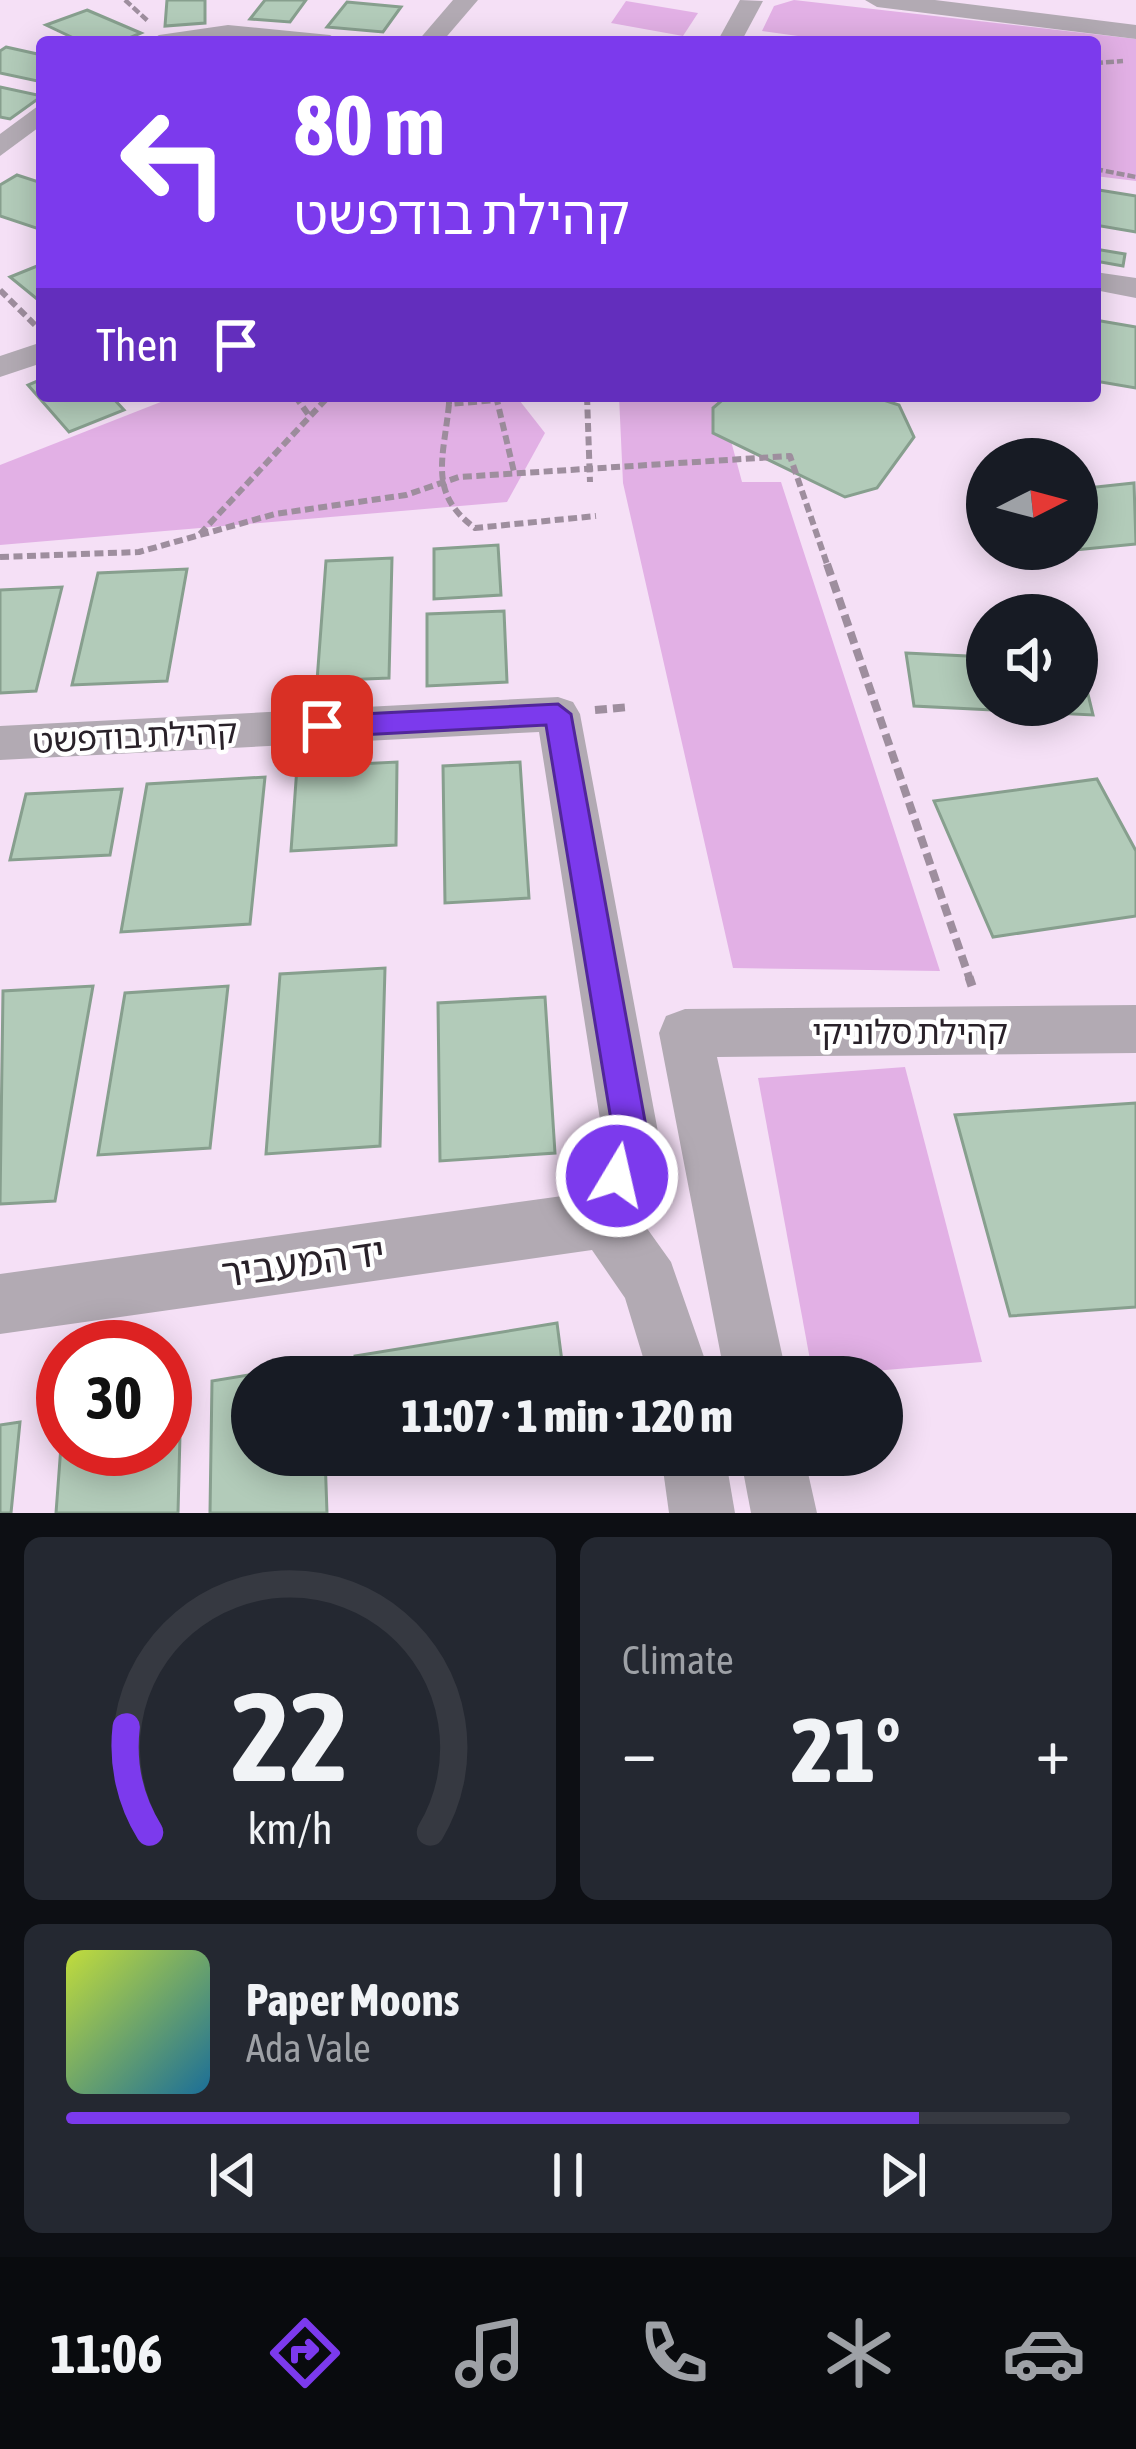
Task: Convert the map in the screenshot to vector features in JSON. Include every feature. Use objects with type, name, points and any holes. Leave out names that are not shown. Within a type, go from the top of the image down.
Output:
[{"type":"street","points":[[434,36],[466,0]]},
{"type":"street","points":[[732,36],[747,0],[772,0]]},
{"type":"street","points":[[878,0],[1136,32]]},
{"type":"street","points":[[200,36],[228,32],[269,36]]},
{"type":"street","points":[[0,148],[36,116]]},
{"type":"street","points":[[1101,282],[1136,288]]},
{"type":"street","points":[[0,367],[36,354]]},
{"type":"street","name":"קהילת בודפשט","points":[[0,743],[558,714],[630,1132],[605,1219]]},
{"type":"street","name":"קהילת סלוניקי","points":[[752,1356],[685,1033],[1136,1029]]},
{"type":"street","points":[[605,1219],[650,1283],[673,1356]]},
{"type":"street","name":"יד המעביר","points":[[0,1304],[605,1219]]},
{"type":"street","points":[[696,1476],[702,1513]]},
{"type":"street","points":[[776,1476],[784,1513]]},
{"type":"path","points":[[1101,63],[1136,60]]},
{"type":"path","points":[[1101,170],[1136,178]]},
{"type":"path","points":[[0,290],[36,326]]},
{"type":"path","points":[[299,402],[308,414]]},
{"type":"path","points":[[200,535],[299,433],[308,414],[322,402]]},
{"type":"path","points":[[449,402],[441,482],[449,509],[475,528],[596,516]]},
{"type":"path","points":[[498,402],[514,472]]},
{"type":"path","points":[[587,402],[590,482]]},
{"type":"path","points":[[0,557],[139,552],[274,514],[406,495],[441,482],[514,472],[790,456],[988,1032]]},
{"type":"shaded area","points":[[794,0],[1136,39],[1136,181],[1101,177],[1101,36],[798,36],[762,31],[774,6]]},
{"type":"shaded area","points":[[626,1],[698,13],[683,36],[611,23]]},
{"type":"shaded area","points":[[161,402],[521,402],[545,433],[507,502],[0,545],[0,465]]},
{"type":"shaded area","points":[[619,402],[721,402],[742,482],[781,482],[940,971],[733,968],[623,483]]},
{"type":"shaded area","points":[[905,1067],[982,1362],[903,1369],[903,1356],[809,1356],[758,1078]]},
{"type":"building","points":[[167,0],[205,0],[205,23],[165,26]]},
{"type":"building","points":[[265,0],[306,0],[290,22],[250,19]]},
{"type":"building","points":[[347,2],[401,7],[383,32],[327,27]]},
{"type":"building","points":[[87,10],[141,33],[69,36],[46,25]]},
{"type":"building","points":[[6,47],[36,54],[36,81],[0,73],[0,51]]},
{"type":"building","points":[[0,87],[36,95],[36,100],[10,119],[0,117]]},
{"type":"building","points":[[17,175],[36,181],[36,228],[0,216],[0,185]]},
{"type":"building","points":[[1101,190],[1136,196],[1136,232],[1101,226]]},
{"type":"building","points":[[1101,250],[1125,254],[1123,266],[1101,262]]},
{"type":"building","points":[[36,266],[36,298],[10,277]]},
{"type":"building","points":[[1101,321],[1136,327],[1136,388],[1101,382]]},
{"type":"building","points":[[43,402],[117,402],[124,410],[69,432]]},
{"type":"building","points":[[720,402],[890,402],[899,405],[914,437],[877,488],[845,497],[713,433],[713,408]]},
{"type":"building","points":[[1134,483],[1136,544],[1098,548],[1098,487]]},
{"type":"building","points":[[498,545],[501,595],[434,599],[434,549]]},
{"type":"building","points":[[392,558],[389,678],[317,681],[326,561]]},
{"type":"building","points":[[187,569],[167,681],[72,685],[98,573]]},
{"type":"building","points":[[62,587],[36,691],[0,693],[0,590]]},
{"type":"building","points":[[504,611],[507,682],[427,686],[427,614]]},
{"type":"building","points":[[906,653],[966,656],[966,709],[914,706]]},
{"type":"building","points":[[397,762],[396,845],[291,851],[297,767]]},
{"type":"building","points":[[520,762],[529,898],[445,903],[443,766]]},
{"type":"building","points":[[265,777],[250,924],[121,932],[147,784]]},
{"type":"building","points":[[1097,779],[1136,851],[1136,916],[993,937],[934,801]]},
{"type":"building","points":[[122,789],[110,855],[10,860],[26,794]]},
{"type":"building","points":[[385,968],[380,1146],[266,1154],[280,974]]},
{"type":"building","points":[[93,986],[55,1201],[0,1204],[3,991]]},
{"type":"building","points":[[228,986],[210,1148],[98,1155],[125,993]]},
{"type":"building","points":[[545,997],[555,1153],[440,1161],[438,1003]]},
{"type":"building","points":[[1136,1103],[1136,1307],[1010,1316],[955,1115]]},
{"type":"building","points":[[557,1323],[561,1356],[355,1356]]},
{"type":"building","points":[[231,1378],[231,1476],[326,1476],[327,1513],[210,1513],[212,1381]]},
{"type":"building","points":[[20,1422],[11,1513],[0,1513],[0,1425]]},
{"type":"building","points":[[59,1476],[179,1476],[178,1513],[56,1513]]},
{"type":"route","points":[[322,726],[558,714],[630,1132],[617,1176]]}]
